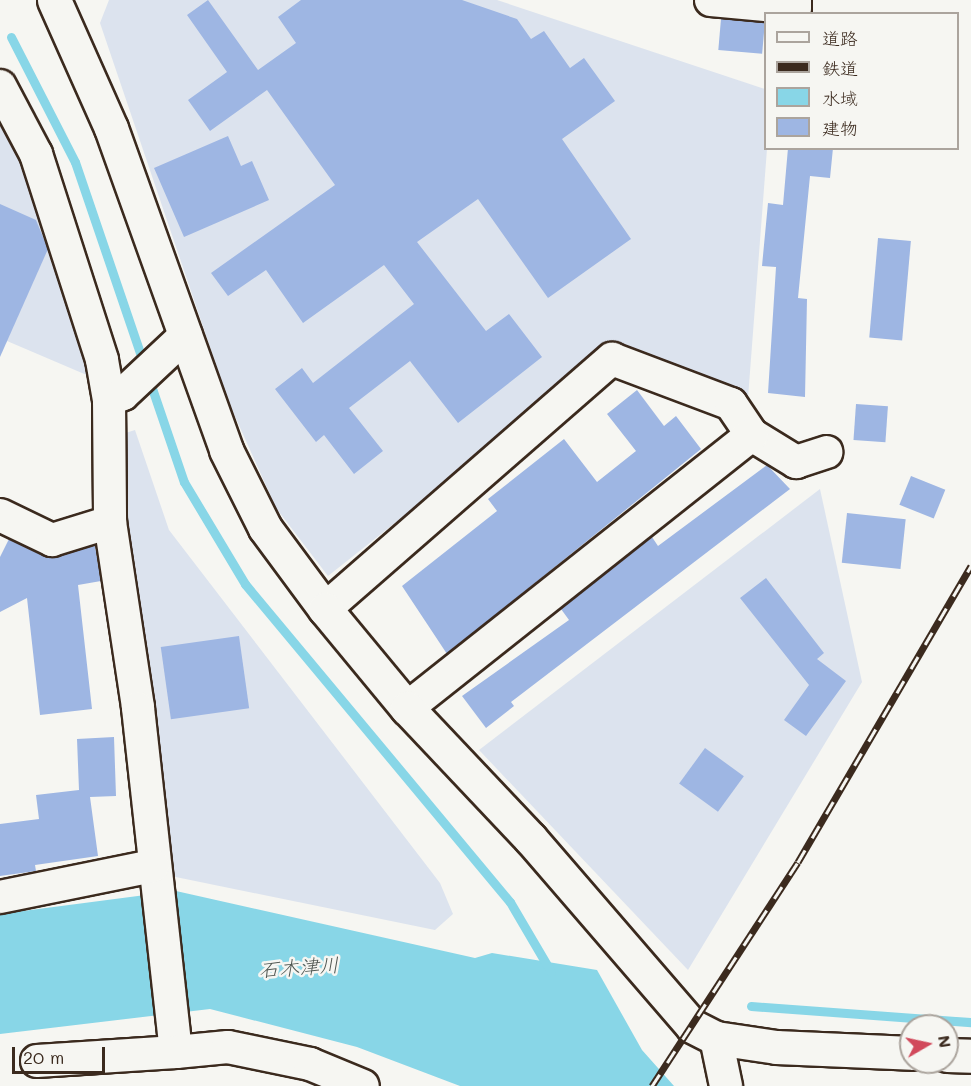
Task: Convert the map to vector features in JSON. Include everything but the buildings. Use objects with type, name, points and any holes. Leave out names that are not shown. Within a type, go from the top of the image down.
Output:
[{"type":"street","points":[[54,0],[111,128],[178,342],[226,450],[265,528],[325,609],[406,708],[530,838],[692,1026],[716,1038],[899,1052]]},
{"type":"street","points":[[711,0],[795,8],[795,0]]},
{"type":"street","points":[[0,86],[44,176],[116,397],[111,522],[138,708],[154,872],[175,1037]]},
{"type":"street","points":[[116,397],[178,342]]},
{"type":"street","points":[[325,609],[612,359],[731,404],[752,435],[796,462],[826,452]]},
{"type":"street","points":[[406,708],[752,435]]},
{"type":"street","points":[[0,515],[52,540],[111,522]]},
{"type":"street","points":[[0,897],[154,872]]},
{"type":"street","points":[[37,1061],[175,1037],[309,1064],[363,1086]]},
{"type":"street","points":[[716,1038],[726,1086]]},
{"type":"shaded area","points":[[109,0],[497,0],[764,89],[764,150],[767,150],[748,398],[622,343],[328,576],[276,508],[229,403],[100,23]]},
{"type":"shaded area","points":[[0,96],[96,379],[0,338]]},
{"type":"shaded area","points":[[135,430],[169,530],[440,883],[453,914],[435,930],[166,875],[120,511],[116,436]]},
{"type":"shaded area","points":[[820,489],[862,682],[688,970],[479,750]]},
{"type":"water","name":"石木津川","points":[[176,891],[475,958],[492,953],[597,970],[642,1050],[674,1086],[460,1086],[357,1047],[210,1009],[0,1034],[0,914]]},
{"type":"waterway","points":[[11,37],[75,162],[184,482],[245,584],[510,902],[551,972]]},
{"type":"waterway","points":[[751,1006],[971,1022]]},
{"type":"railway","points":[[652,1086],[798,862],[971,566]]}]
